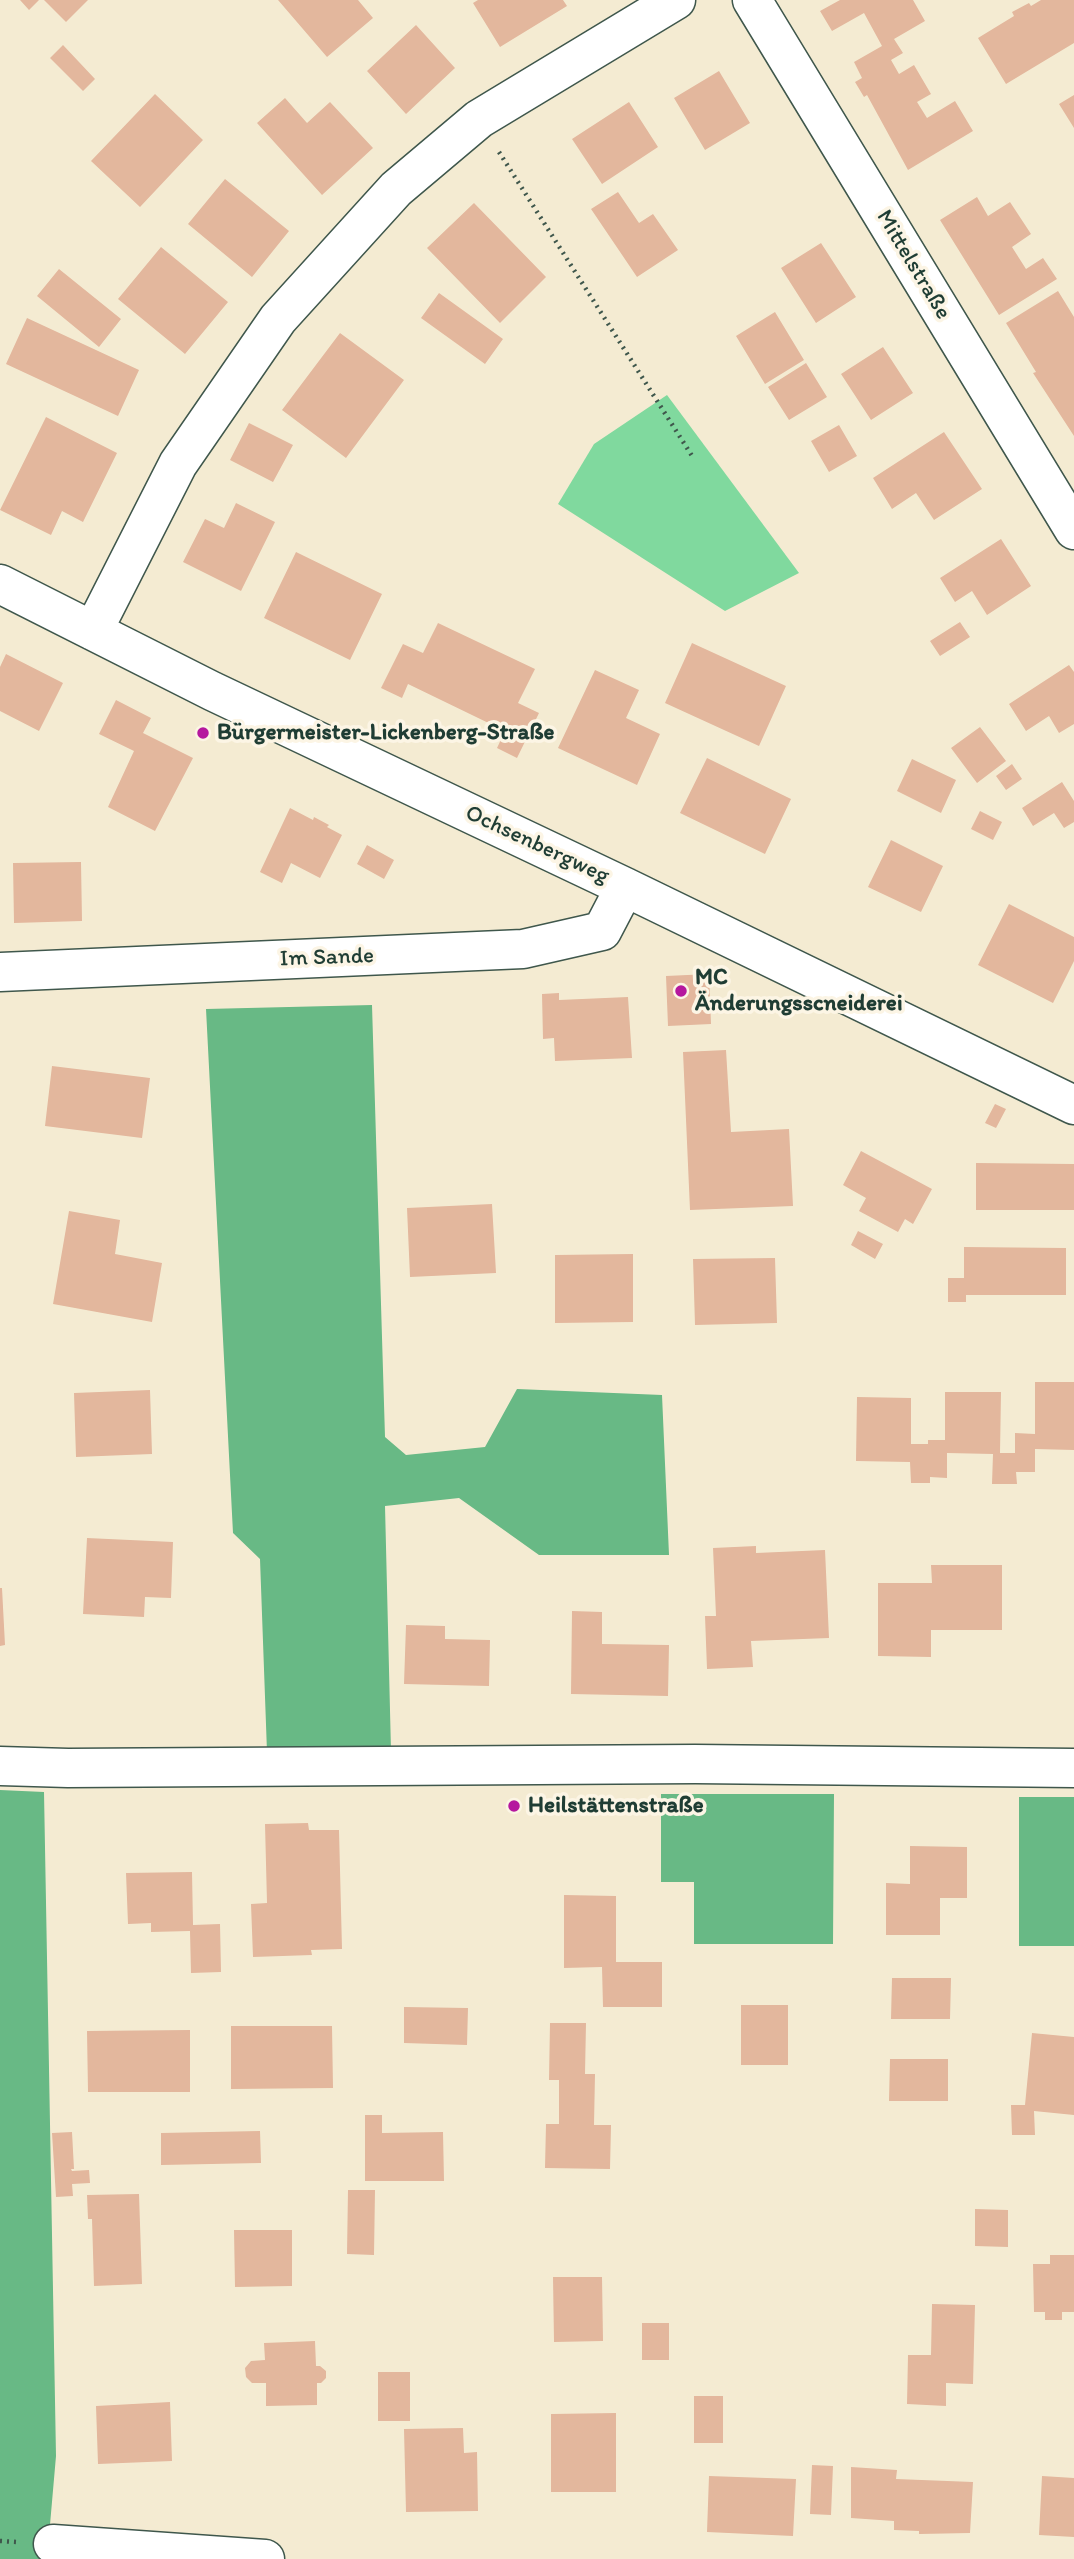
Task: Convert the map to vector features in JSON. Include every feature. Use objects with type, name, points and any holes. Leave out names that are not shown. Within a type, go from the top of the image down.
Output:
[{"type":"street","points":[[93,631],[178,464],[278,319],[396,189],[479,119],[676,0]]},
{"type":"street","name":"Mittelstraße","points":[[752,0],[1074,530]]},
{"type":"street","name":"Ochsenbergweg","points":[[0,584],[212,691],[625,887],[1074,1105]]},
{"type":"street","name":"Im Sande","points":[[0,972],[523,949],[602,931],[625,887]]},
{"type":"street","points":[[0,1766],[68,1768],[695,1764],[1074,1768]]},
{"type":"street","points":[[53,2544],[265,2559]]},
{"type":"path","points":[[479,119],[694,459]]},
{"type":"green space","points":[[667,395],[799,573],[725,611],[558,504],[594,444]]},
{"type":"green space","points":[[372,1005],[385,1437],[406,1455],[485,1447],[517,1389],[662,1395],[669,1555],[539,1555],[459,1498],[385,1506],[391,1751],[267,1752],[260,1559],[233,1533],[206,1009]]},
{"type":"green space","points":[[0,1790],[44,1792],[56,2456],[47,2559],[0,2559]]},
{"type":"green space","points":[[661,1794],[834,1794],[833,1944],[694,1944],[694,1882],[661,1882]]},
{"type":"green space","points":[[1019,1797],[1074,1797],[1074,1946],[1019,1946]]},
{"type":"building","points":[[20,0],[39,0],[29,10]]},
{"type":"building","points":[[44,0],[88,0],[66,22]]},
{"type":"building","points":[[278,0],[358,0],[373,18],[327,57]]},
{"type":"building","points":[[478,0],[563,0],[567,6],[500,47],[473,3]]},
{"type":"building","points":[[840,0],[913,0],[925,21],[894,39],[903,53],[891,60],[899,74],[914,65],[931,94],[917,102],[927,118],[955,101],[973,131],[908,170],[867,95],[864,97],[855,82],[862,78],[854,62],[882,46],[864,13],[832,31],[820,11]]},
{"type":"building","points":[[1041,0],[1074,0],[1074,43],[1006,84],[978,38],[1014,16],[1012,12]]},
{"type":"building","points":[[416,25],[455,68],[406,114],[367,71]]},
{"type":"building","points":[[63,45],[95,79],[83,91],[50,58]]},
{"type":"building","points":[[719,71],[750,123],[705,150],[674,98]]},
{"type":"building","points":[[155,94],[203,140],[140,207],[91,161]]},
{"type":"building","points":[[1074,95],[1074,128],[1059,104]]},
{"type":"building","points":[[285,98],[307,123],[330,102],[373,148],[322,195],[257,123]]},
{"type":"building","points":[[629,102],[658,147],[602,184],[572,139]]},
{"type":"building","points":[[225,179],[289,231],[252,277],[188,224]]},
{"type":"building","points":[[618,192],[639,223],[653,214],[678,250],[637,277],[591,209]]},
{"type":"building","points":[[977,197],[988,216],[1010,202],[1031,234],[1012,247],[1026,269],[1043,258],[1057,279],[999,315],[940,220]]},
{"type":"building","points":[[474,203],[546,277],[500,323],[427,248]]},
{"type":"building","points":[[821,243],[856,297],[816,323],[781,268]]},
{"type":"building","points":[[161,247],[228,302],[185,354],[118,299]]},
{"type":"building","points":[[59,269],[121,319],[99,347],[37,296]]},
{"type":"building","points":[[1058,291],[1074,317],[1074,436],[1033,373],[1036,372],[1006,323]]},
{"type":"building","points":[[439,293],[503,339],[485,364],[421,318]]},
{"type":"building","points":[[775,312],[804,360],[765,384],[736,336]]},
{"type":"building","points":[[27,318],[139,370],[118,416],[6,364]]},
{"type":"building","points":[[340,333],[404,380],[346,458],[282,410]]},
{"type":"building","points":[[883,347],[913,393],[871,420],[841,374]]},
{"type":"building","points":[[806,363],[827,397],[789,420],[768,387]]},
{"type":"building","points":[[46,417],[117,453],[83,522],[62,511],[51,535],[0,510]]},
{"type":"building","points":[[249,423],[293,445],[273,482],[230,460]]},
{"type":"building","points":[[839,425],[857,456],[829,472],[811,441]]},
{"type":"building","points":[[944,432],[982,489],[934,520],[916,493],[892,509],[873,478]]},
{"type":"building","points":[[236,503],[275,522],[241,591],[183,562],[205,519],[224,528]]},
{"type":"building","points":[[1001,539],[1031,586],[987,615],[972,591],[955,602],[940,578]]},
{"type":"building","points":[[296,552],[382,594],[350,660],[264,618]]},
{"type":"building","points":[[960,622],[970,637],[940,656],[930,641]]},
{"type":"building","points":[[438,623],[535,669],[518,703],[539,713],[517,758],[497,748],[505,731],[408,684],[402,698],[381,688],[403,644],[423,653]]},
{"type":"building","points":[[692,643],[786,686],[759,746],[665,703]]},
{"type":"building","points":[[6,654],[63,683],[39,731],[0,711],[0,667]]},
{"type":"building","points":[[1069,665],[1074,672],[1074,724],[1059,733],[1049,716],[1026,731],[1009,704]]},
{"type":"building","points":[[595,670],[639,690],[626,718],[660,734],[637,785],[558,748]]},
{"type":"building","points":[[116,700],[151,718],[143,733],[193,758],[155,831],[108,807],[134,751],[99,734]]},
{"type":"building","points":[[980,727],[1006,761],[977,783],[951,748]]},
{"type":"building","points":[[707,758],[791,799],[765,854],[680,813]]},
{"type":"building","points":[[912,759],[956,780],[941,813],[897,791]]},
{"type":"building","points":[[1012,764],[1022,779],[1006,790],[996,776]]},
{"type":"building","points":[[1062,782],[1074,801],[1074,822],[1064,828],[1054,813],[1033,826],[1022,808]]},
{"type":"building","points":[[290,808],[313,820],[314,817],[342,835],[320,878],[291,863],[282,883],[260,872]]},
{"type":"building","points":[[980,811],[1002,822],[993,840],[971,829]]},
{"type":"building","points":[[891,840],[943,866],[921,912],[868,887]]},
{"type":"building","points":[[367,845],[394,860],[384,879],[357,864]]},
{"type":"building","points":[[81,862],[82,921],[14,923],[13,863]]},
{"type":"building","points":[[1009,904],[1074,937],[1074,961],[1053,1003],[978,965]]},
{"type":"building","points":[[709,974],[711,1024],[668,1026],[666,976]]},
{"type":"building","points":[[559,993],[559,1000],[628,997],[632,1058],[555,1061],[554,1038],[543,1039],[542,994]]},
{"type":"building","points":[[726,1050],[731,1132],[789,1129],[793,1206],[690,1210],[683,1052]]},
{"type":"building","points":[[52,1066],[150,1078],[142,1138],[45,1126]]},
{"type":"building","points":[[995,1104],[1006,1109],[996,1128],[985,1123]]},
{"type":"building","points":[[861,1151],[932,1189],[913,1224],[905,1219],[898,1232],[859,1211],[866,1198],[843,1185]]},
{"type":"building","points":[[976,1163],[1074,1164],[1074,1210],[976,1210]]},
{"type":"building","points":[[492,1204],[496,1273],[410,1277],[407,1208]]},
{"type":"building","points":[[69,1211],[120,1220],[115,1254],[162,1263],[152,1322],[53,1304]]},
{"type":"building","points":[[858,1231],[883,1244],[875,1259],[851,1245]]},
{"type":"building","points":[[964,1247],[1066,1248],[1066,1295],[966,1295],[966,1302],[948,1302],[948,1278],[964,1278]]},
{"type":"building","points":[[633,1254],[633,1322],[555,1323],[555,1255]]},
{"type":"building","points":[[775,1258],[777,1323],[695,1325],[693,1259]]},
{"type":"building","points":[[1035,1382],[1074,1382],[1074,1450],[1035,1449],[1035,1472],[1016,1472],[1017,1484],[992,1484],[993,1454],[947,1453],[947,1478],[930,1477],[930,1483],[911,1483],[910,1462],[856,1461],[857,1397],[911,1398],[911,1444],[928,1444],[928,1440],[945,1440],[945,1392],[1001,1392],[1000,1453],[1015,1453],[1015,1433],[1035,1434]]},
{"type":"building","points":[[150,1390],[152,1454],[76,1457],[74,1393]]},
{"type":"building","points":[[87,1538],[173,1542],[171,1598],[145,1597],[144,1617],[83,1614]]},
{"type":"building","points":[[756,1546],[756,1553],[825,1550],[829,1638],[751,1641],[753,1667],[707,1669],[705,1616],[716,1616],[713,1548]]},
{"type":"building","points":[[931,1565],[1002,1565],[1002,1630],[931,1630],[931,1657],[878,1656],[878,1583],[932,1583]]},
{"type":"building","points":[[0,1588],[5,1645],[0,1646]]},
{"type":"building","points":[[572,1611],[602,1612],[602,1644],[669,1645],[668,1696],[571,1694]]},
{"type":"building","points":[[406,1625],[445,1626],[445,1639],[490,1640],[489,1686],[404,1684]]},
{"type":"building","points":[[308,1823],[309,1830],[339,1830],[342,1949],[311,1950],[312,1955],[253,1957],[251,1904],[267,1903],[265,1824]]},
{"type":"building","points":[[910,1846],[967,1847],[967,1898],[940,1898],[940,1935],[886,1935],[886,1883],[910,1884]]},
{"type":"building","points":[[192,1872],[193,1925],[220,1924],[221,1972],[191,1973],[190,1931],[151,1932],[151,1923],[128,1924],[126,1873]]},
{"type":"building","points":[[564,1895],[616,1896],[616,1962],[662,1962],[662,2007],[603,2007],[602,1967],[564,1968]]},
{"type":"building","points":[[892,1978],[951,1978],[950,2019],[891,2019]]},
{"type":"building","points":[[741,2005],[788,2005],[788,2065],[741,2065]]},
{"type":"building","points":[[404,2007],[468,2008],[467,2045],[404,2043]]},
{"type":"building","points":[[550,2023],[586,2023],[585,2074],[595,2074],[594,2125],[611,2125],[610,2169],[545,2168],[546,2124],[559,2124],[559,2080],[549,2080]]},
{"type":"building","points":[[231,2026],[332,2026],[333,2088],[231,2089]]},
{"type":"building","points":[[190,2030],[190,2092],[88,2092],[87,2031]]},
{"type":"building","points":[[1032,2033],[1074,2037],[1074,2115],[1034,2111],[1035,2135],[1012,2135],[1011,2105],[1025,2105]]},
{"type":"building","points":[[890,2059],[948,2059],[948,2101],[889,2101]]},
{"type":"building","points":[[365,2115],[382,2115],[382,2133],[443,2132],[444,2181],[365,2181]]},
{"type":"building","points":[[260,2131],[261,2163],[161,2165],[161,2133]]},
{"type":"building","points":[[72,2132],[74,2169],[71,2169],[89,2170],[90,2183],[72,2184],[73,2196],[56,2197],[52,2133]]},
{"type":"building","points":[[348,2190],[375,2190],[374,2255],[347,2254]]},
{"type":"building","points":[[139,2194],[142,2284],[94,2286],[92,2219],[88,2219],[87,2195]]},
{"type":"building","points":[[975,2209],[1008,2210],[1008,2247],[975,2246]]},
{"type":"building","points":[[234,2230],[292,2230],[292,2286],[235,2287]]},
{"type":"building","points":[[1050,2255],[1074,2255],[1074,2312],[1062,2312],[1062,2320],[1045,2320],[1045,2312],[1034,2312],[1033,2264],[1050,2264]]},
{"type":"building","points":[[553,2277],[602,2277],[603,2341],[554,2342]]},
{"type":"building","points":[[932,2304],[975,2305],[973,2384],[946,2383],[946,2406],[907,2404],[908,2355],[931,2355]]},
{"type":"building","points":[[642,2323],[669,2323],[669,2360],[642,2360]]},
{"type":"building","points":[[315,2341],[316,2366],[326,2371],[326,2378],[317,2383],[317,2405],[266,2406],[266,2383],[252,2383],[246,2377],[245,2368],[251,2361],[265,2360],[264,2343]]},
{"type":"building","points":[[378,2372],[410,2372],[410,2421],[378,2421]]},
{"type":"building","points":[[694,2396],[723,2396],[723,2443],[694,2443]]},
{"type":"building","points":[[170,2402],[172,2461],[98,2464],[96,2406]]},
{"type":"building","points":[[616,2413],[616,2492],[551,2492],[551,2414]]},
{"type":"building","points":[[463,2428],[464,2453],[477,2452],[478,2511],[406,2512],[404,2429]]},
{"type":"building","points":[[812,2465],[833,2466],[831,2515],[810,2514]]},
{"type":"building","points":[[851,2467],[897,2470],[896,2479],[973,2482],[970,2533],[919,2534],[919,2531],[894,2530],[894,2521],[851,2518]]},
{"type":"building","points":[[709,2476],[796,2479],[793,2536],[707,2532]]},
{"type":"building","points":[[1042,2476],[1074,2478],[1074,2537],[1039,2535]]},
{"type":"place","name":"Bürgermeister-Lickenberg-Straße","points":[[203,733]]},
{"type":"place","name":"MC Änderungsscneiderei","points":[[681,991]]},
{"type":"place","name":"Heilstättenstraße","points":[[514,1806]]}]
